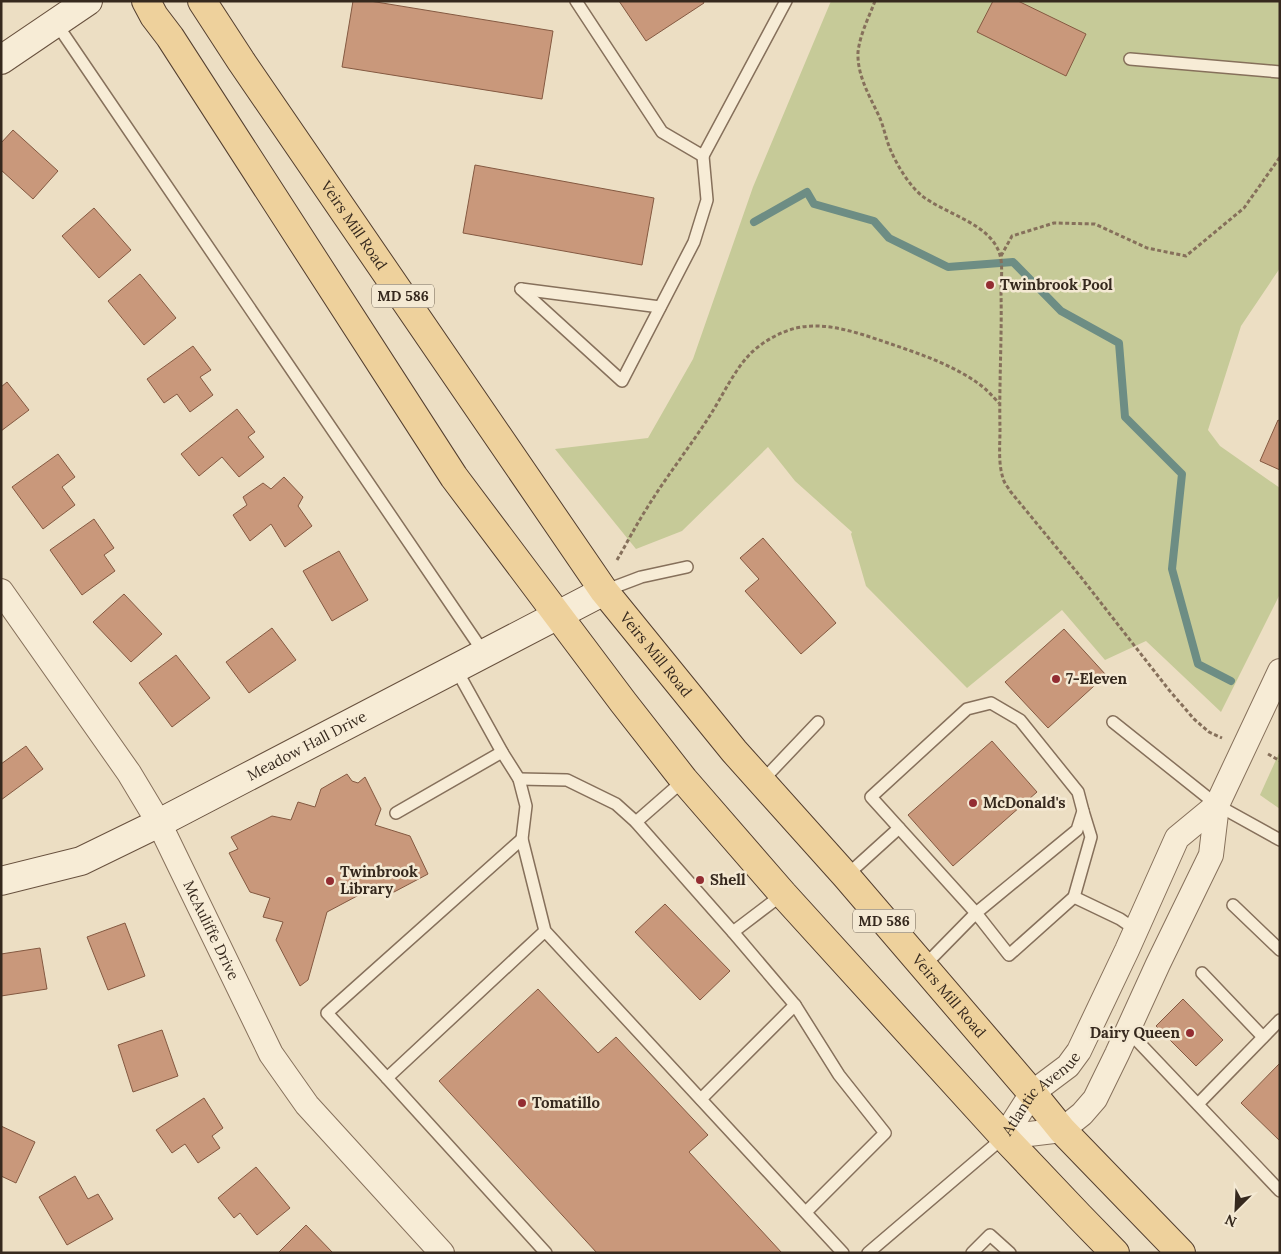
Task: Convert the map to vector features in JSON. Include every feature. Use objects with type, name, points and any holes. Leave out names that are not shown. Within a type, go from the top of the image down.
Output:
[{"type":"main road","points":[[146,1],[454,477],[623,702],[684,780],[783,894],[1004,1137],[1115,1253]]},
{"type":"main road","name":"Veirs Mill Road","points":[[202,1],[241,61],[604,591],[761,782],[846,876],[1062,1130],[1181,1253]]},
{"type":"street","points":[[1,60],[88,1]]},
{"type":"street","name":"McAuliffe Drive","points":[[1,591],[129,773],[159,823],[271,1054],[307,1105],[442,1253]]},
{"type":"street","name":"Meadow Hall Drive","points":[[1,881],[81,861],[159,823],[604,591]]},
{"type":"street","name":"Atlantic Avenue","points":[[1004,1137],[1062,1130],[1082,1114],[1096,1098],[1211,855],[1217,804],[1280,670]]},
{"type":"street","name":"Atlantic Avenue","points":[[1004,1137],[1032,1093],[1068,1066],[1079,1051],[1177,838],[1217,804]]},
{"type":"street","points":[[1136,930],[1156,953],[1158,964]]},
{"type":"lane","points":[[576,1],[662,132],[703,156]]},
{"type":"lane","points":[[660,307],[521,289],[622,381],[694,242],[707,200],[703,156],[786,1]]},
{"type":"lane","points":[[56,23],[484,653]]},
{"type":"lane","points":[[1130,59],[1280,72]]},
{"type":"lane","points":[[604,591],[640,577],[688,567]]},
{"type":"lane","points":[[456,668],[502,752],[520,779],[526,806],[522,839],[544,932],[843,1253]]},
{"type":"lane","points":[[991,703],[1020,720],[1078,792],[1083,811],[1091,837],[1074,897],[1009,955],[976,914],[871,796],[967,709],[991,703]]},
{"type":"lane","points":[[761,782],[818,722]]},
{"type":"lane","points":[[1113,722],[1217,804],[1280,840]]},
{"type":"lane","points":[[396,813],[502,752]]},
{"type":"lane","points":[[520,779],[567,780],[616,804],[636,822],[734,932],[795,1005],[839,1075],[885,1133],[806,1212]]},
{"type":"lane","points":[[636,822],[684,780]]},
{"type":"lane","points":[[923,967],[976,914],[1077,830],[1083,811]]},
{"type":"lane","points":[[846,876],[899,828]]},
{"type":"lane","points":[[522,839],[327,1013],[546,1253]]},
{"type":"lane","points":[[734,932],[783,894]]},
{"type":"lane","points":[[1074,897],[1136,930]]},
{"type":"lane","points":[[1233,905],[1280,950]]},
{"type":"lane","points":[[388,1078],[544,932]]},
{"type":"lane","points":[[1202,973],[1263,1037]]},
{"type":"lane","points":[[701,1099],[795,1005]]},
{"type":"lane","points":[[1198,1104],[1280,1020]]},
{"type":"lane","points":[[1128,1031],[1280,1191]]},
{"type":"lane","points":[[868,1253],[1004,1137]]},
{"type":"lane","points":[[972,1253],[990,1234],[1010,1253]]},
{"type":"path","points":[[875,1],[861,37],[858,52],[859,67],[864,85],[879,116],[892,152],[910,183],[921,195],[971,224],[987,236],[996,245],[1001,257],[999,404],[1000,466],[1003,480],[1194,719],[1208,732],[1244,748]]},
{"type":"path","points":[[1001,257],[1012,236],[1054,223],[1095,224],[1147,248],[1186,256],[1244,208],[1280,157]]},
{"type":"path","points":[[604,591],[617,560],[646,508],[736,374],[750,354],[765,342],[780,334],[795,328],[809,326],[826,326],[857,333],[950,367],[985,388],[999,404]]},
{"type":"green space","name":"Twinbrook Pool","points":[[831,1],[1280,1],[1280,268],[1241,326],[1208,430],[1220,446],[1280,488],[1280,594],[1221,712],[1146,641],[1105,660],[1062,610],[967,688],[866,586],[852,532],[795,481],[768,447],[682,531],[636,549],[555,449],[648,438],[693,359],[753,187]]},
{"type":"green space","points":[[1280,751],[1280,809],[1260,795]]},
{"type":"building","points":[[353,1],[370,1],[553,31],[542,99],[342,67]]},
{"type":"building","points":[[619,1],[703,1],[704,3],[646,41]]},
{"type":"building","points":[[993,1],[1018,1],[1086,34],[1066,76],[977,32]]},
{"type":"building","points":[[13,130],[58,171],[33,199],[1,170],[1,143]]},
{"type":"building","points":[[475,165],[654,198],[642,265],[463,233]]},
{"type":"building","points":[[94,208],[131,250],[99,278],[62,236]]},
{"type":"building","points":[[140,274],[176,318],[144,345],[108,301]]},
{"type":"building","points":[[193,346],[211,370],[200,377],[213,395],[190,412],[177,394],[164,403],[147,379]]},
{"type":"building","points":[[7,382],[29,410],[1,431],[1,387]]},
{"type":"building","points":[[237,409],[255,432],[248,437],[264,457],[239,477],[222,457],[199,476],[181,454]]},
{"type":"building","points":[[1278,420],[1280,421],[1280,470],[1260,461]]},
{"type":"building","points":[[58,454],[75,477],[62,487],[75,505],[43,529],[12,487]]},
{"type":"building","points":[[284,477],[303,497],[298,506],[312,526],[285,547],[271,524],[250,541],[233,515],[247,505],[243,497],[263,483],[271,489]]},
{"type":"building","points":[[94,519],[114,548],[104,555],[115,571],[82,595],[50,550]]},
{"type":"building","points":[[763,538],[836,623],[801,654],[745,591],[759,579],[740,558]]},
{"type":"building","points":[[339,551],[368,600],[332,621],[303,571]]},
{"type":"building","points":[[124,594],[162,634],[131,662],[93,622]]},
{"type":"building","points":[[272,628],[296,660],[249,693],[226,662]]},
{"type":"building","name":"7-Eleven","points":[[1064,629],[1106,675],[1048,728],[1005,682]]},
{"type":"building","points":[[176,655],[210,698],[172,727],[139,683]]},
{"type":"building","name":"McDonald's","points":[[992,741],[1037,792],[953,866],[908,815]]},
{"type":"building","points":[[26,746],[43,769],[1,800],[1,764]]},
{"type":"building","name":"Twinbrook Library","points":[[347,774],[352,781],[358,783],[365,777],[381,809],[375,825],[410,836],[428,874],[394,892],[374,887],[327,912],[308,980],[300,986],[276,940],[283,922],[263,917],[270,898],[250,892],[229,853],[238,849],[231,837],[272,816],[291,820],[298,802],[315,807],[321,789]]},
{"type":"building","points":[[665,904],[730,971],[700,1000],[635,932]]},
{"type":"building","points":[[125,923],[145,976],[108,990],[87,937]]},
{"type":"building","points":[[40,948],[47,989],[1,996],[1,954]]},
{"type":"building","points":[[538,989],[598,1053],[616,1037],[708,1135],[689,1152],[782,1253],[597,1253],[439,1081]]},
{"type":"building","name":"Dairy Queen","points":[[1183,999],[1223,1040],[1196,1066],[1156,1026]]},
{"type":"building","points":[[162,1030],[178,1076],[133,1092],[118,1045]]},
{"type":"building","points":[[1280,1063],[1280,1141],[1241,1103]]},
{"type":"building","points":[[204,1098],[223,1128],[212,1136],[220,1148],[198,1163],[185,1144],[172,1153],[156,1130]]},
{"type":"building","points":[[1,1126],[35,1142],[16,1183],[1,1176]]},
{"type":"building","points":[[256,1167],[290,1208],[257,1235],[240,1213],[234,1218],[218,1198]]},
{"type":"building","points":[[75,1176],[88,1199],[98,1194],[113,1219],[67,1245],[39,1197]]},
{"type":"building","points":[[306,1225],[333,1253],[278,1253]]},
{"type":"waterway","points":[[754,222],[807,192],[814,204],[874,221],[889,238],[948,267],[1013,262],[1061,311],[1119,343],[1125,417],[1182,474],[1172,569],[1198,664],[1231,681]]},
{"type":"place","name":"Twinbrook Pool","points":[[990,285]]},
{"type":"place","name":"7-Eleven","points":[[1056,679]]},
{"type":"place","name":"McDonald's","points":[[973,803]]},
{"type":"place","name":"Shell","points":[[700,880]]},
{"type":"place","name":"Twinbrook Library","points":[[330,881]]},
{"type":"place","name":"Dairy Queen","points":[[1190,1033]]},
{"type":"place","name":"Tomatillo","points":[[522,1103]]}]
